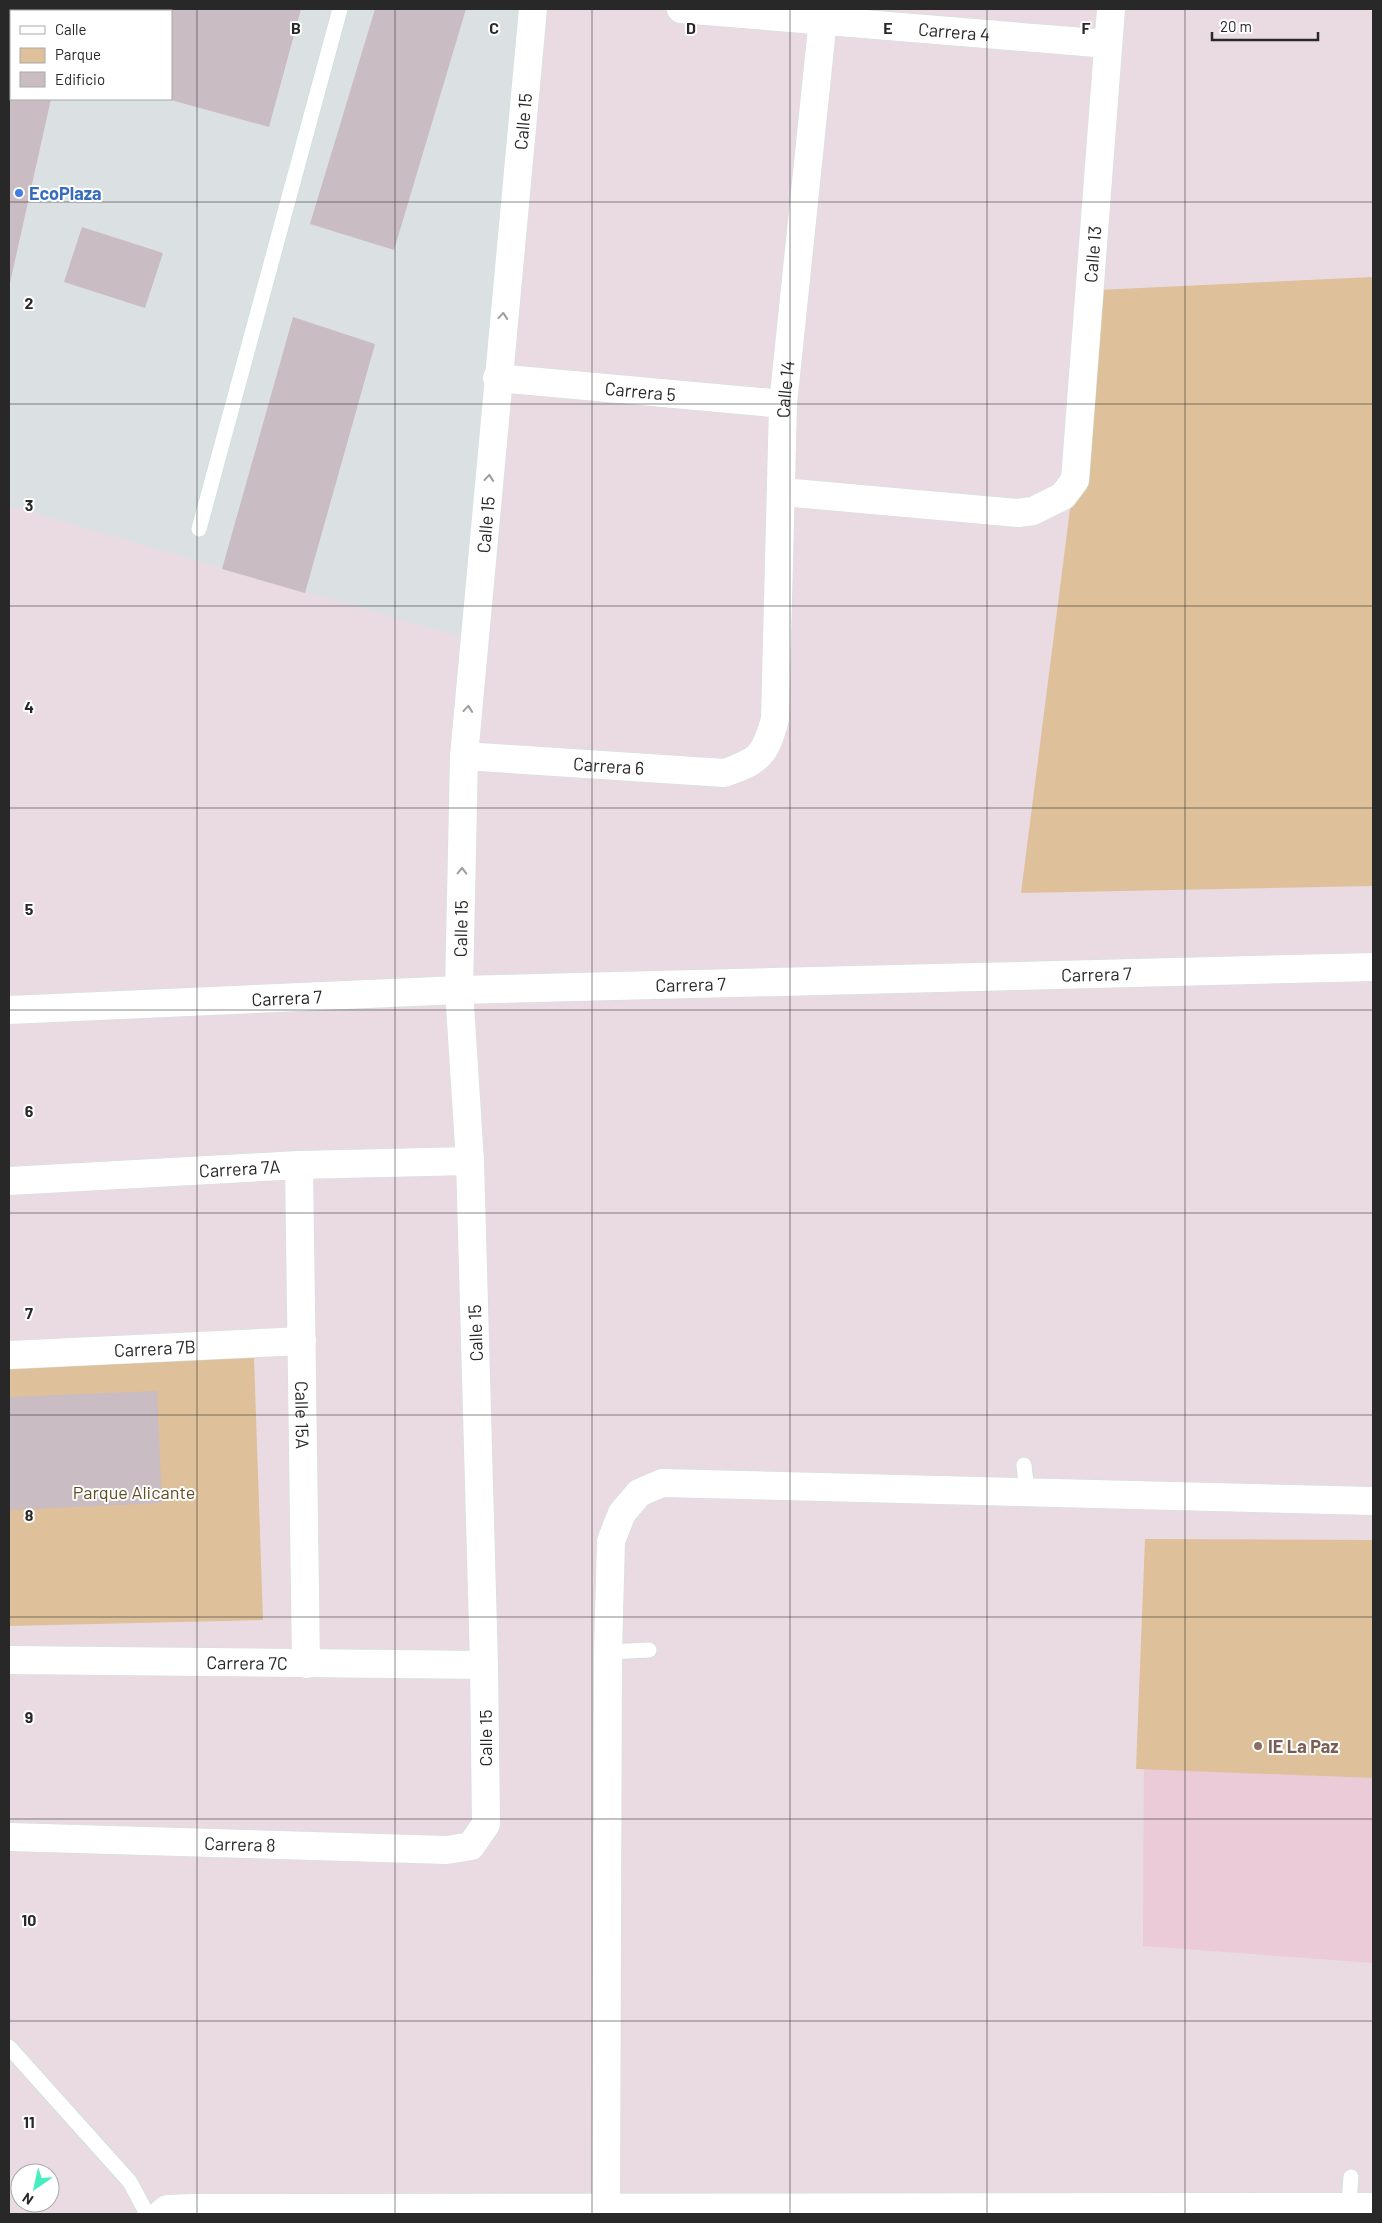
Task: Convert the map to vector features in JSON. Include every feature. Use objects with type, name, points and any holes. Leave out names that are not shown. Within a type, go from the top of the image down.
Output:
[{"type":"street","name":"Calle 15","points":[[471,1846],[486,1824],[484,1665],[470,1161],[459,990],[464,756],[497,378],[533,9]]},
{"type":"street","name":"Carrera 4","points":[[681,9],[824,15],[1108,44]]},
{"type":"street","name":"Calle 13","points":[[782,492],[1018,513],[1032,511],[1063,496],[1075,480],[1111,9]]},
{"type":"street","name":"Calle 14","points":[[751,764],[768,745],[775,719],[783,404],[824,15]]},
{"type":"street","name":"Carrera 5","points":[[497,378],[783,404]]},
{"type":"street","name":"Carrera 6","points":[[464,756],[724,772],[751,764]]},
{"type":"street","name":"Carrera 7","points":[[9,1010],[459,990],[1373,967]]},
{"type":"street","name":"Carrera 7A","points":[[9,1181],[299,1166],[470,1161]]},
{"type":"street","name":"Calle 15A","points":[[299,1166],[306,1664]]},
{"type":"street","name":"Carrera 7B","points":[[9,1355],[302,1341]]},
{"type":"street","points":[[606,2212],[608,1652],[611,1541],[622,1513],[639,1493],[662,1483],[1373,1501]]},
{"type":"street","name":"Carrera 7C","points":[[9,1660],[484,1665]]},
{"type":"street","name":"Carrera 8","points":[[9,1837],[448,1850],[471,1846]]},
{"type":"street","points":[[161,2214],[167,2209],[192,2208],[606,2212],[1356,2209]]},
{"type":"lane","points":[[199,530],[340,9]]},
{"type":"lane","points":[[1024,1465],[1027,1492]]},
{"type":"lane","points":[[608,1652],[649,1650]]},
{"type":"lane","points":[[9,2047],[130,2182],[147,2214]]},
{"type":"lane","points":[[1351,2177],[1356,2209]]},
{"type":"shaded area","points":[[522,9],[471,640],[9,506],[9,287],[51,100],[172,100],[172,10],[72,10]]},
{"type":"shaded area","name":"IE La Paz","points":[[1145,1539],[1373,1545],[1373,1963],[1143,1946]]},
{"type":"green space","points":[[1373,277],[1373,886],[1021,893],[1098,290]]},
{"type":"green space","name":"Parque Alicante","points":[[254,1358],[263,1620],[9,1626],[9,1365]]},
{"type":"green space","points":[[1145,1539],[1373,1540],[1373,1778],[1136,1769]]},
{"type":"building","name":"EcoPlaza","points":[[9,9],[72,9],[10,10],[10,100],[51,100],[10,283]]},
{"type":"building","points":[[301,9],[269,127],[171,100],[172,10],[128,10]]},
{"type":"building","points":[[375,9],[466,9],[394,250],[310,224]]},
{"type":"building","points":[[82,227],[163,253],[145,308],[64,282]]},
{"type":"building","points":[[293,317],[375,344],[305,593],[222,569]]},
{"type":"building","points":[[157,1391],[162,1503],[9,1510],[9,1397]]},
{"type":"place","name":"EcoPlaza","points":[[19,193]]},
{"type":"place","name":"IE La Paz","points":[[1258,1746]]}]
